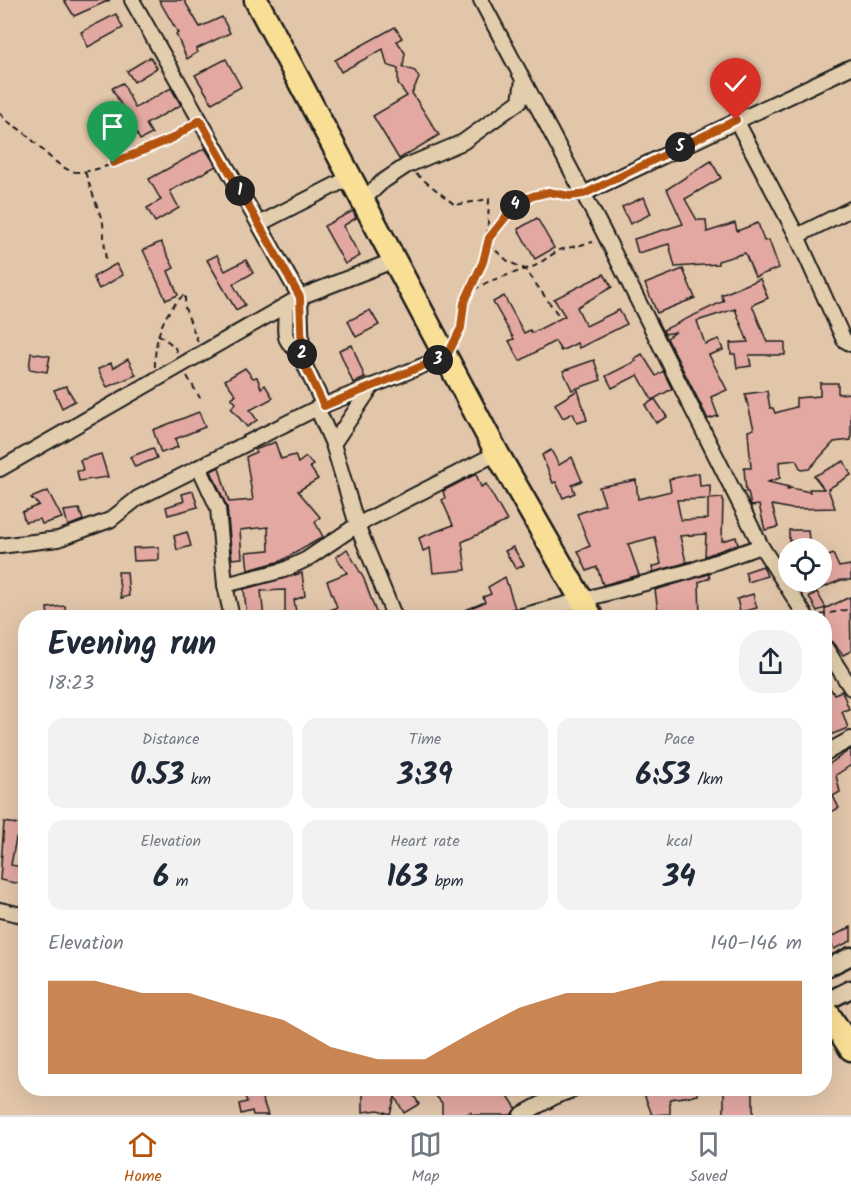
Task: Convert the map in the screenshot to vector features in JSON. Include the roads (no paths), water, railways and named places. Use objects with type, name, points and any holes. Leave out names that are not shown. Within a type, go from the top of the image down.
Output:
[{"type":"highway","points":[[256,0],[497,453],[586,609]]},
{"type":"highway","points":[[832,1020],[851,1049]]},
{"type":"street","points":[[132,0],[300,297],[302,354],[306,368],[333,444],[357,525],[392,610]]},
{"type":"street","points":[[481,0],[584,194],[761,546],[802,610]]},
{"type":"street","points":[[584,194],[851,67]]},
{"type":"street","points":[[363,200],[382,182],[406,166],[464,142],[492,124],[520,101],[523,80]]},
{"type":"street","points":[[736,120],[797,236],[848,342]]},
{"type":"street","points":[[259,224],[351,177]]},
{"type":"street","points":[[797,236],[851,209]]},
{"type":"street","points":[[0,468],[300,297],[395,260]]},
{"type":"street","points":[[285,306],[284,338],[291,347],[302,354]]},
{"type":"street","points":[[0,546],[58,539],[110,520],[138,498],[320,407],[447,356]]},
{"type":"street","points":[[333,444],[372,386]]},
{"type":"street","points":[[225,585],[284,570],[307,559],[357,525],[497,453]]},
{"type":"street","points":[[199,467],[218,508],[225,585],[230,610]]},
{"type":"street","points":[[586,609],[761,546]]},
{"type":"street","points":[[832,658],[851,688]]},
{"type":"street","points":[[832,749],[851,739]]},
{"type":"street","points":[[0,910],[18,914]]},
{"type":"street","points":[[832,966],[851,956]]},
{"type":"street","points":[[832,998],[851,989]]},
{"type":"street","points":[[521,1115],[556,1096]]}]
